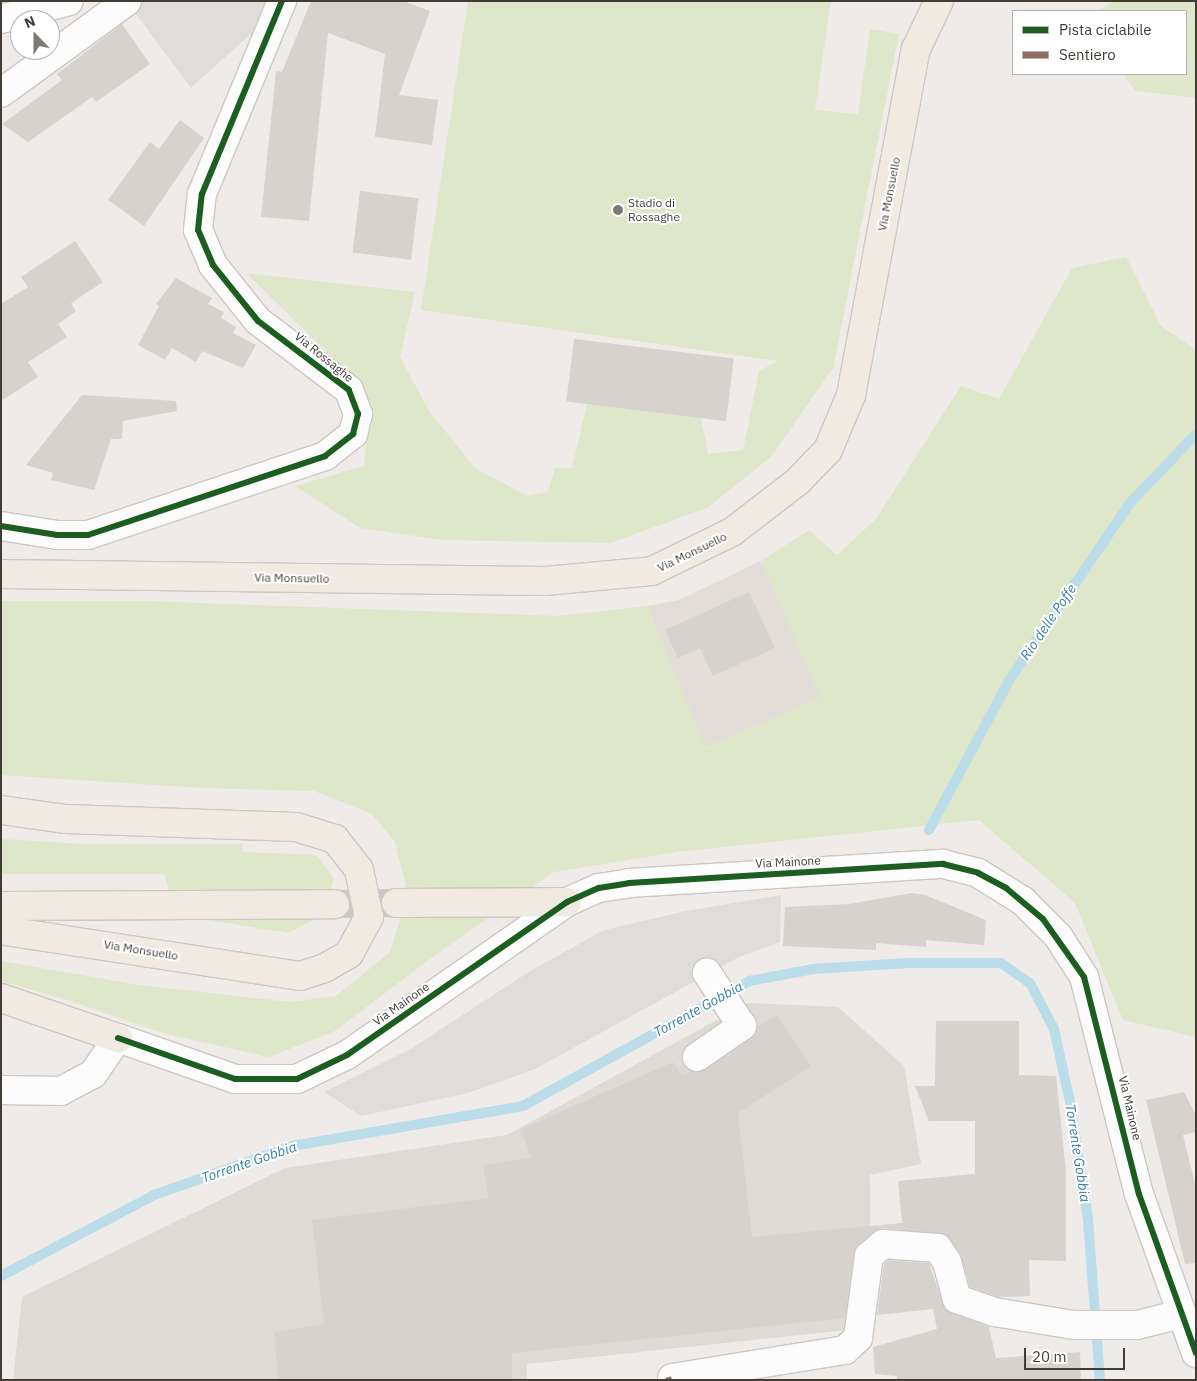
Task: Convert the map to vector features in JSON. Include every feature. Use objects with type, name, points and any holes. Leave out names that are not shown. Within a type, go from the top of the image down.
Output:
[{"type":"main road","name":"Via Monsuello","points":[[1,574],[546,581],[652,571],[732,532],[797,482],[828,450],[851,395],[916,49],[939,1]]},
{"type":"main road","name":"Via Monsuello","points":[[1,810],[105,821],[296,826],[335,839],[359,870],[369,917],[349,954],[325,968],[300,976],[1,930]]},
{"type":"main road","points":[[396,903],[567,902]]},
{"type":"main road","points":[[1,906],[335,904]]},
{"type":"main road","points":[[1,998],[118,1038]]},
{"type":"street","points":[[1,19],[69,1]]},
{"type":"street","points":[[1,93],[127,1]]},
{"type":"street","name":"Via Rossaghe","points":[[1,526],[57,535],[88,534],[325,456],[353,434],[358,414],[349,390],[258,321],[213,265],[198,230],[202,194],[282,1]]},
{"type":"street","name":"Via Mainone","points":[[118,1038],[235,1079],[297,1079],[346,1055],[567,902],[599,888],[629,883],[943,864],[978,873],[1006,888],[1043,919],[1084,977],[1139,1194],[1196,1353]]},
{"type":"street","points":[[697,1057],[742,1026],[707,973]]},
{"type":"street","points":[[1,1090],[61,1090],[93,1074],[118,1038]]},
{"type":"street","points":[[672,1378],[845,1350],[858,1338],[869,1256],[883,1244],[938,1248],[947,1262],[957,1299],[994,1312],[1074,1325],[1137,1325],[1181,1314]]},
{"type":"shaded area","points":[[139,1],[267,1],[256,29],[191,88],[131,7]]},
{"type":"shaded area","points":[[761,561],[821,697],[705,748],[647,606],[679,600]]},
{"type":"shaded area","points":[[781,895],[780,942],[739,957],[535,1069],[468,1093],[361,1116],[324,1092],[411,1049],[530,971],[604,930],[686,911]]},
{"type":"shaded area","points":[[748,1003],[838,1007],[904,1066],[921,1164],[870,1175],[871,1305],[866,1328],[527,1364],[527,1380],[13,1380],[22,1297],[285,1168],[507,1135]]},
{"type":"green space","name":"Stadio di Rossaghe","points":[[468,1],[831,1],[815,110],[858,114],[870,29],[899,34],[833,368],[771,457],[707,508],[610,543],[442,540],[360,528],[295,486],[364,466],[368,421],[337,362],[246,273],[415,292],[400,357],[429,411],[475,468],[527,496],[548,492],[555,468],[572,468],[587,404],[701,418],[708,454],[743,450],[759,371],[778,361],[421,310]]},
{"type":"green space","points":[[1114,1],[1196,1],[1196,98],[1136,91],[1123,75],[1187,75],[1187,10],[1100,10]]},
{"type":"green space","points":[[1126,257],[1161,326],[1196,350],[1196,1037],[1123,1020],[1075,903],[979,820],[677,852],[554,872],[438,953],[335,1031],[269,1057],[166,1034],[64,999],[1,981],[1,961],[139,985],[290,1002],[336,996],[390,952],[408,895],[395,842],[372,814],[314,791],[202,788],[1,775],[1,601],[146,601],[558,616],[647,606],[706,748],[820,697],[761,561],[809,530],[837,555],[876,519],[961,386],[999,399],[1072,268]]},
{"type":"green space","points":[[1,839],[84,844],[243,844],[243,852],[317,855],[334,879],[324,914],[289,933],[177,915],[164,874],[1,874]]},
{"type":"building","points":[[311,1],[403,1],[430,11],[399,95],[438,100],[432,145],[375,137],[385,54],[328,33],[309,221],[261,217],[276,71],[282,72]]},
{"type":"building","points":[[122,24],[150,64],[96,102],[92,97],[28,142],[2,124],[62,80],[57,74]]},
{"type":"building","points":[[180,120],[204,138],[144,226],[108,200],[150,142],[159,149]]},
{"type":"building","points":[[360,191],[419,198],[411,260],[352,253]]},
{"type":"building","points":[[75,241],[103,282],[71,303],[76,311],[58,324],[67,337],[28,362],[38,377],[1,401],[1,304],[28,287],[21,277]]},
{"type":"building","points":[[176,278],[212,298],[208,304],[224,312],[221,318],[236,327],[233,333],[256,345],[243,368],[202,351],[196,362],[172,348],[165,360],[138,345],[159,306],[156,304]]},
{"type":"building","points":[[574,339],[734,359],[726,421],[566,402]]},
{"type":"building","points":[[82,395],[176,401],[177,411],[123,421],[122,439],[111,439],[94,490],[51,480],[53,473],[26,465]]},
{"type":"building","points":[[749,592],[775,648],[713,676],[700,648],[678,658],[665,630]]},
{"type":"building","points":[[912,893],[925,895],[986,920],[984,945],[926,940],[926,947],[876,943],[876,950],[783,946],[785,907],[849,904]]},
{"type":"building","points":[[777,1015],[811,1066],[738,1113],[752,1237],[902,1223],[898,1181],[975,1174],[975,1121],[929,1121],[915,1086],[935,1086],[936,1021],[1019,1021],[1019,1075],[1056,1076],[1066,1172],[1066,1261],[1029,1260],[1030,1296],[998,1297],[970,1287],[960,1254],[946,1235],[883,1228],[873,1232],[854,1253],[845,1318],[512,1353],[512,1380],[278,1380],[274,1332],[324,1324],[312,1220],[489,1198],[483,1165],[531,1158],[521,1129],[673,1062],[682,1075],[690,1071],[705,1070],[751,1039],[757,1027]]},
{"type":"building","points":[[1184,1092],[1196,1115],[1196,1132],[1183,1135],[1196,1188],[1196,1263],[1185,1264],[1146,1100]]},
{"type":"building","points":[[888,1260],[929,1263],[945,1309],[989,1327],[996,1358],[1080,1352],[1081,1380],[897,1380],[897,1376],[875,1374],[873,1347],[937,1329],[933,1309],[877,1315],[884,1264]]},
{"type":"waterway","name":"Rio delle Poffe","points":[[929,830],[1010,679],[1130,503],[1196,434]]},
{"type":"waterway","name":"Torrente Gobbia","points":[[1,1276],[154,1195],[292,1146],[523,1106],[749,981],[814,969],[908,963],[1001,963],[1030,983],[1054,1029],[1070,1102],[1088,1220],[1100,1380]]},
{"type":"tunnel","points":[[335,904],[396,903]]},
{"type":"marked path","points":[[666,1380],[672,1378]]},
{"type":"cycle path","points":[[1,526],[57,535],[88,535],[325,456],[353,434],[358,414],[349,390],[258,321],[213,265],[198,230],[202,194],[282,1]]},
{"type":"cycle path","points":[[118,1038],[235,1079],[297,1079],[347,1055],[567,902],[599,888],[629,883],[943,864],[978,873],[1006,888],[1043,919],[1084,977],[1139,1194],[1196,1353]]},
{"type":"place","name":"Stadio di Rossaghe","points":[[618,210]]}]
